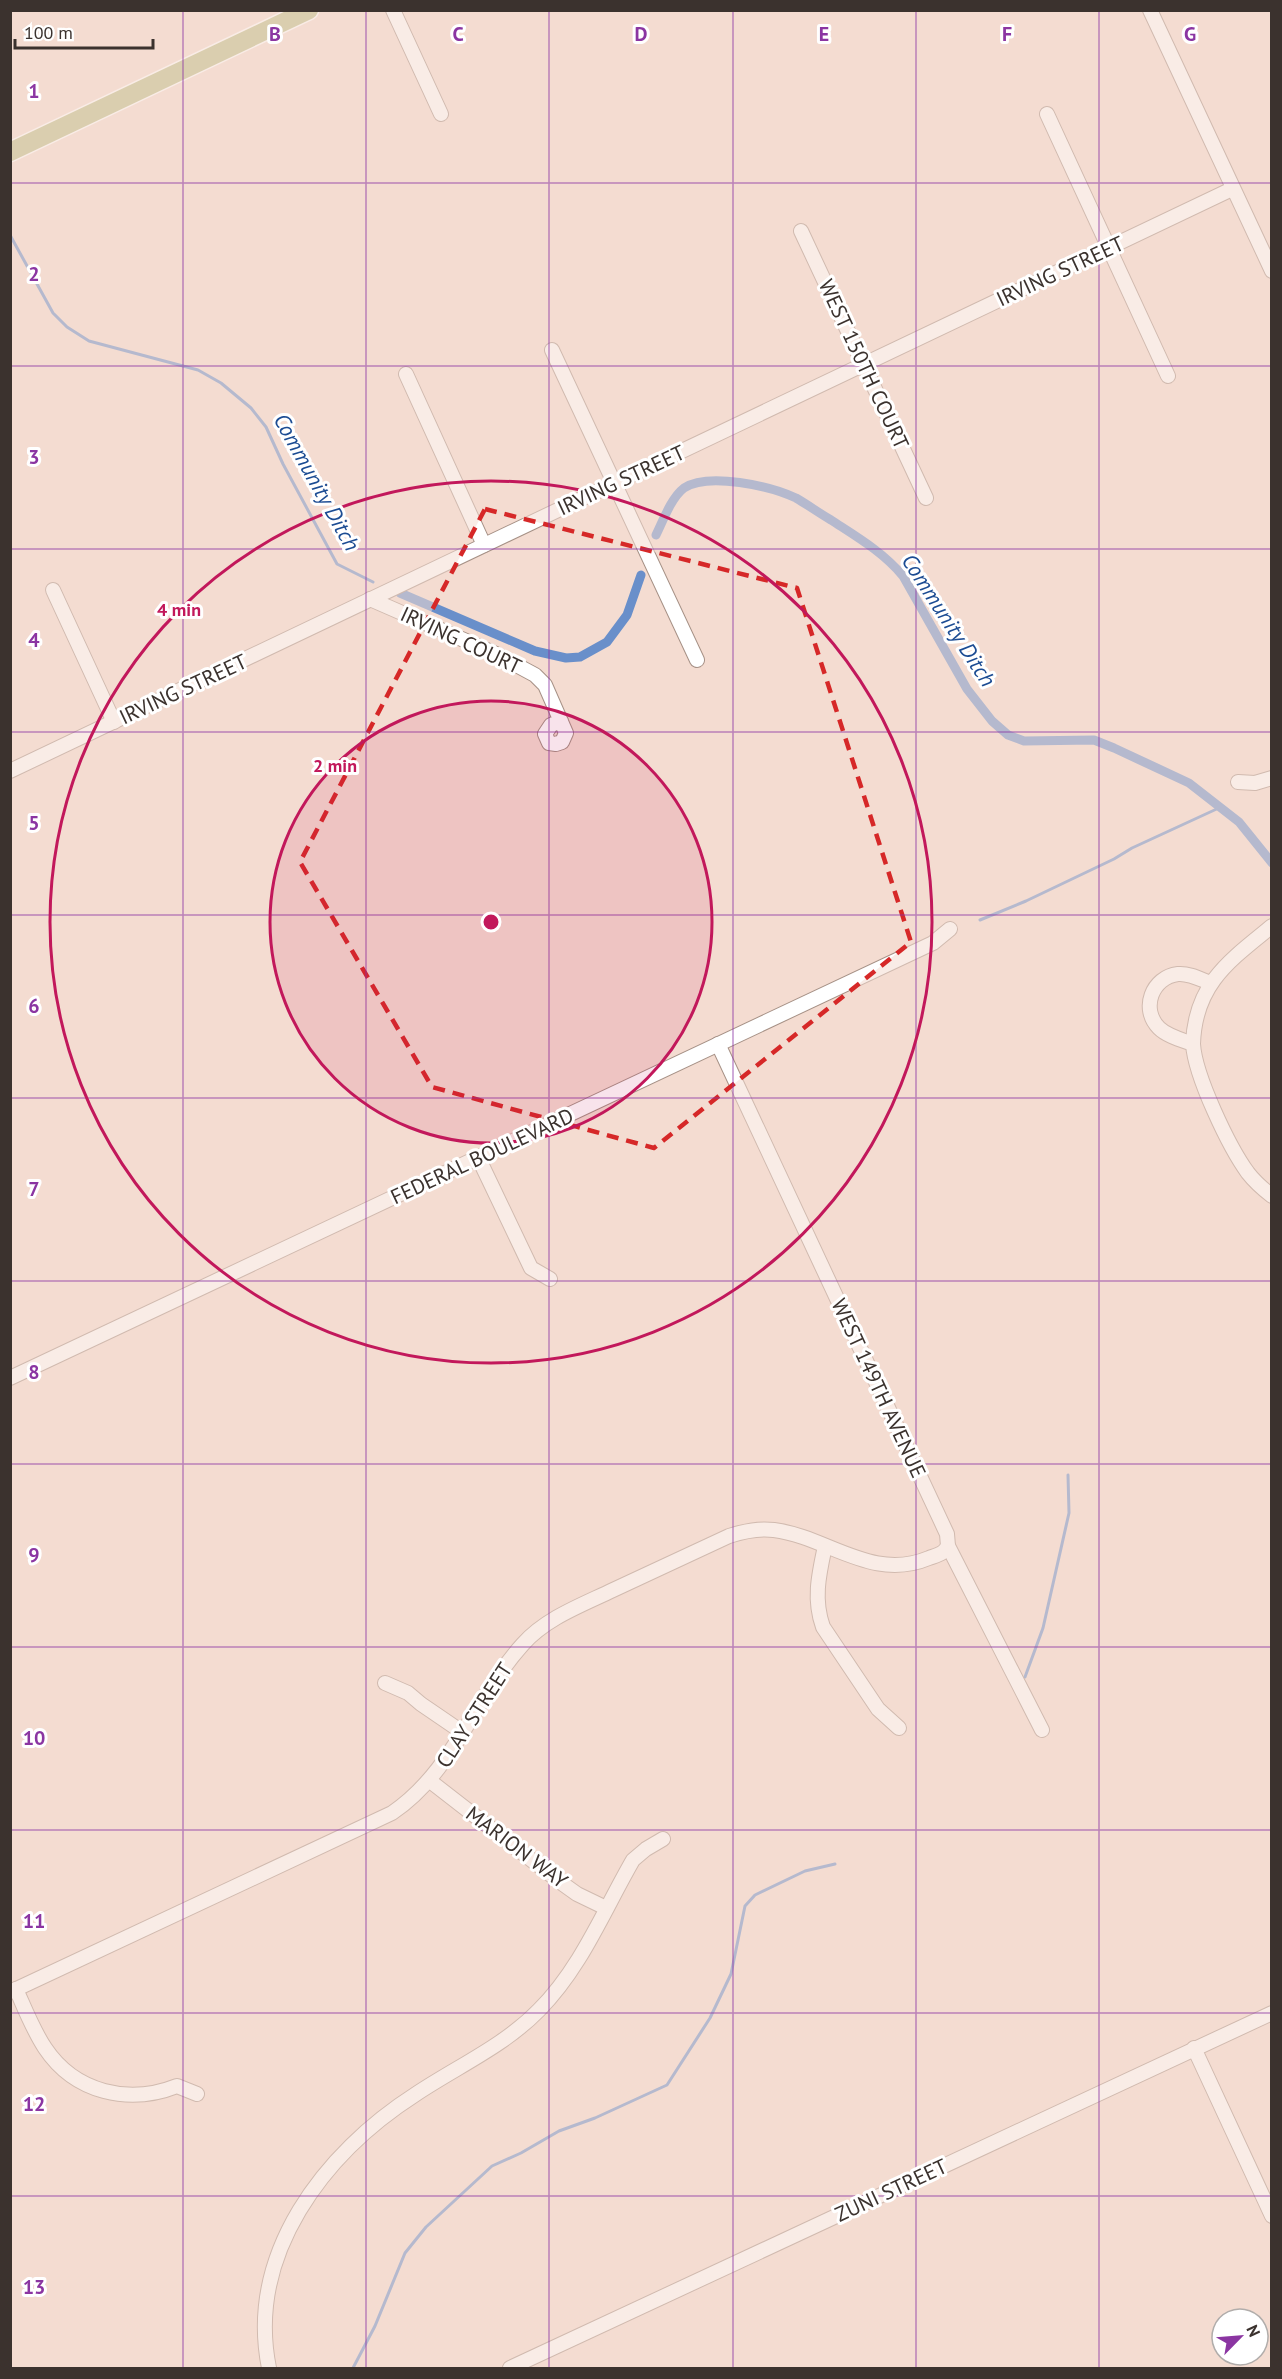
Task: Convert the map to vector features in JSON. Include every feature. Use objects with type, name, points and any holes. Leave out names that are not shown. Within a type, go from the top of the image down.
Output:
[{"type":"main road","points":[[10,152],[309,10]]},
{"type":"street","points":[[393,10],[441,114]]},
{"type":"street","points":[[1150,10],[1272,271]]},
{"type":"street","points":[[1047,114],[1168,376]]},
{"type":"street","name":"IRVING STREET","points":[[10,771],[1232,189]]},
{"type":"street","name":"WEST 150TH COURT","points":[[801,231],[926,498]]},
{"type":"street","points":[[552,350],[697,660]]},
{"type":"street","points":[[406,374],[484,545]]},
{"type":"street","points":[[53,590],[114,722]]},
{"type":"street","name":"IRVING COURT","points":[[370,599],[477,645],[535,675],[545,685],[561,721]]},
{"type":"street","points":[[1238,782],[1255,783],[1272,778]]},
{"type":"street","points":[[1272,926],[1231,960],[1210,983],[1196,1015],[1193,1044],[1201,1080],[1235,1152],[1249,1174],[1272,1196]]},
{"type":"street","name":"FEDERAL BOULEVARD","points":[[10,1378],[933,943],[950,929]]},
{"type":"street","points":[[1193,1044],[1159,1028],[1150,1013],[1151,996],[1159,982],[1175,974],[1184,974],[1210,983]]},
{"type":"street","name":"WEST 149TH AVENUE","points":[[718,1044],[947,1534],[948,1546],[1041,1730]]},
{"type":"street","points":[[478,1157],[531,1268],[550,1279]]},
{"type":"street","name":"CLAY STREET","points":[[13,1991],[392,1813],[430,1781],[508,1662],[524,1643],[563,1614],[741,1532],[774,1530],[865,1560],[899,1566],[924,1561],[943,1552],[948,1546]]},
{"type":"street","points":[[825,1546],[817,1594],[823,1627],[878,1709],[899,1728]]},
{"type":"street","points":[[386,1683],[408,1693],[462,1732]]},
{"type":"street","name":"MARION WAY","points":[[430,1781],[556,1879],[577,1894],[606,1908]]},
{"type":"street","points":[[269,2368],[264,2326],[267,2287],[282,2241],[303,2204],[342,2155],[374,2125],[415,2094],[484,2053],[519,2028],[540,2009],[565,1980],[633,1860],[663,1839]]},
{"type":"street","points":[[13,1991],[44,2047],[60,2066],[80,2082],[116,2095],[153,2094],[177,2086],[197,2094]]},
{"type":"street","name":"ZUNI STREET","points":[[510,2368],[1272,2013]]},
{"type":"street","points":[[1194,2048],[1272,2216]]},
{"type":"highlighted area","points":[[485,509],[797,588],[911,942],[654,1148],[432,1087],[300,862]]},
{"type":"waterway","name":"Community Ditch","points":[[10,235],[53,313],[67,327],[89,341],[198,370],[221,383],[251,408],[266,427],[283,464],[337,564],[373,582]]},
{"type":"waterway","name":"Community Ditch","points":[[656,535],[679,492],[695,483],[740,482],[796,498],[869,545],[903,576],[967,689],[992,721],[1008,735],[1024,741],[1094,740],[1189,783],[1239,822],[1272,863]]},
{"type":"waterway","name":"Community Ditch","points":[[400,593],[535,651],[566,658],[580,657],[607,642],[627,615],[641,575]]},
{"type":"waterway","points":[[980,920],[1026,901],[1221,807]]},
{"type":"waterway","points":[[1025,1677],[1043,1628],[1069,1513],[1068,1475]]},
{"type":"waterway","points":[[353,2368],[375,2326],[405,2253],[426,2227],[492,2166],[521,2153],[559,2131],[595,2118],[667,2085],[710,2018],[731,1974],[745,1906],[755,1895],[805,1871],[835,1864]]}]
